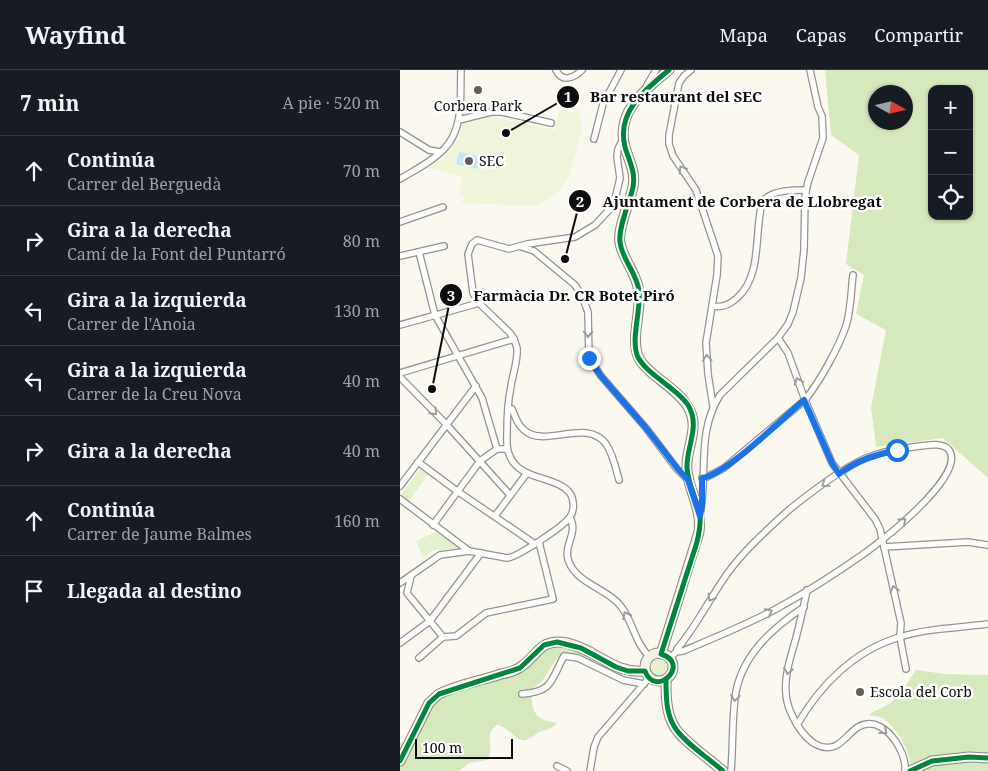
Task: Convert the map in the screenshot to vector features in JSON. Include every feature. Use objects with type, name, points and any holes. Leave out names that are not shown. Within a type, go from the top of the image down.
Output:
[{"type":"street","points":[[400,179],[440,152],[452,139],[459,120],[461,70]]},
{"type":"street","points":[[556,70],[558,74],[565,78],[574,77],[582,70]]},
{"type":"street","points":[[594,139],[603,104],[621,70]]},
{"type":"street","points":[[400,499],[469,550],[507,558],[512,558],[537,543],[570,518],[573,510],[573,500],[568,491],[527,473],[511,460],[507,449],[508,408],[518,351],[514,339],[479,303],[472,293],[467,258],[468,250],[477,240],[509,249],[522,247],[527,244],[575,237],[594,225],[609,210],[616,195],[620,178],[617,157],[618,149],[623,139],[630,109],[658,72],[669,70]]},
{"type":"street","points":[[691,70],[679,83],[669,144],[673,156],[696,190],[718,256],[706,353],[713,406]]},
{"type":"street","points":[[662,654],[697,542],[702,506],[705,440],[713,406],[720,395],[778,338],[791,318],[800,285],[806,229],[806,190],[823,138],[823,124],[810,70]]},
{"type":"street","points":[[459,120],[491,112],[502,112],[551,123]]},
{"type":"street","points":[[400,132],[429,150],[440,152]]},
{"type":"street","points":[[623,139],[632,167],[633,187],[619,238],[622,251],[634,273],[639,290],[640,310],[635,340],[636,349],[640,360],[688,405],[694,429],[687,462],[688,480],[700,516]]},
{"type":"street","points":[[617,157],[628,155]]},
{"type":"street","points":[[712,306],[722,307],[734,301],[751,280],[760,212],[764,200],[772,195],[795,190],[806,190]]},
{"type":"street","points":[[400,222],[443,207]]},
{"type":"street","points":[[536,253],[542,242]]},
{"type":"street","points":[[400,256],[444,246]]},
{"type":"street","points":[[522,247],[536,253],[575,285],[582,296],[588,312],[589,358],[601,376],[688,480]]},
{"type":"street","points":[[419,252],[435,315],[482,398],[497,447]]},
{"type":"street","points":[[702,478],[708,477],[724,468],[804,400],[829,364],[846,325],[853,276]]},
{"type":"street","points":[[400,325],[479,303]]},
{"type":"street","points":[[778,338],[788,353],[804,400],[832,463],[875,519],[880,529],[901,623],[900,636],[906,669]]},
{"type":"street","points":[[400,373],[514,339]]},
{"type":"street","points":[[400,377],[446,424],[510,495]]},
{"type":"street","points":[[400,486],[476,386]]},
{"type":"street","points":[[508,408],[512,409],[522,429],[532,435],[544,436],[582,432],[603,441],[610,451],[619,480]]},
{"type":"street","points":[[433,525],[480,461],[497,447],[507,442]]},
{"type":"street","points":[[590,771],[592,754],[598,737],[646,678],[645,663],[650,657],[677,652],[774,610],[863,555],[940,486],[950,467],[950,450],[937,444],[872,455],[859,461],[791,508],[742,555],[728,573],[677,652],[673,670],[666,680],[668,710],[673,726],[723,771]]},
{"type":"street","points":[[497,447],[507,449]]},
{"type":"street","points":[[418,462],[457,491],[537,543],[553,599],[486,612],[456,636],[444,637],[419,658]]},
{"type":"street","points":[[675,464],[687,462]]},
{"type":"street","points":[[495,516],[527,473]]},
{"type":"street","points":[[570,518],[574,530],[568,542],[566,552],[571,566],[579,576],[618,602],[625,612],[642,649],[650,657]]},
{"type":"street","points":[[884,547],[968,542],[988,545]]},
{"type":"street","points":[[400,583],[440,555],[469,550]]},
{"type":"street","points":[[400,643],[430,621],[481,553]]},
{"type":"street","points":[[411,575],[407,593],[444,637]]},
{"type":"street","points":[[807,590],[786,683],[788,707],[797,725],[810,740],[827,748],[839,744],[857,727],[866,724],[880,726],[885,729],[896,743],[905,764],[905,771]]},
{"type":"street","points":[[731,771],[735,699],[743,669],[754,650],[768,635],[804,607]]},
{"type":"street","points":[[797,725],[819,695],[846,666],[872,648],[900,636],[988,624]]},
{"type":"street","points":[[400,761],[429,703],[439,694],[520,668],[544,645],[557,642],[567,643],[581,648],[616,667],[657,681],[666,680]]},
{"type":"street","points":[[522,694],[543,690],[550,684],[564,656],[578,658],[623,680],[646,678]]},
{"type":"street","points":[[910,771],[932,761],[969,757],[988,758]]},
{"type":"street","points":[[558,766],[567,771]]},
{"type":"green space","points":[[825,70],[988,70],[988,478],[943,438],[876,447],[871,408],[886,330],[856,314],[864,275],[846,264],[859,155],[831,135]]},
{"type":"green space","points":[[559,109],[572,112],[577,109],[580,116],[581,131],[578,146],[569,175],[562,187],[554,196],[537,206],[462,203],[464,196],[459,195],[463,177],[429,168],[442,159],[451,149],[464,122],[492,117],[555,130]]},
{"type":"green space","points":[[420,469],[429,474],[408,502],[400,496]]},
{"type":"green space","points":[[438,531],[458,546],[457,548],[432,551],[423,558],[416,541]]},
{"type":"green space","points":[[560,638],[623,665],[622,676],[578,655],[564,653],[555,661],[542,681],[532,688],[532,703],[535,713],[543,719],[557,723],[553,727],[539,732],[529,739],[522,740],[515,737],[505,728],[497,725],[491,732],[490,756],[488,760],[469,763],[459,771],[400,771],[400,743],[406,744],[426,704],[518,664],[539,644],[549,639]]},
{"type":"green space","points":[[659,658],[665,661],[668,667],[665,673],[659,676],[653,673],[650,667],[653,661]]},
{"type":"green space","points":[[916,670],[945,674],[988,675],[988,771],[911,771],[907,750],[899,735],[882,718],[869,715],[897,697]]},
{"type":"water","name":"SEC","points":[[459,152],[482,157],[479,169],[456,164]]},
{"type":"cycle path","points":[[400,761],[429,703],[439,694],[520,668],[544,645],[557,642],[581,648],[616,667],[628,671],[645,671],[650,679],[656,682],[663,681],[672,671],[673,665],[670,659],[661,654],[697,542],[700,525],[700,515],[687,468],[693,421],[692,413],[683,399],[646,368],[637,355],[635,341],[639,307],[638,284],[626,261],[620,242],[622,222],[634,182],[623,134],[625,122],[635,102],[669,70]]},
{"type":"cycle path","points":[[666,680],[668,710],[674,726],[689,743],[723,771]]},
{"type":"cycle path","points":[[910,771],[932,761],[969,757],[988,758]]},
{"type":"place","name":"Corbera Park","points":[[478,90]]},
{"type":"place","name":"Bar restaurant del SEC","points":[[506,133]]},
{"type":"place","name":"SEC","points":[[469,161]]},
{"type":"place","name":"Ajuntament de Corbera de Llobregat","points":[[565,259]]},
{"type":"place","name":"Farmàcia Dr. CR Botet Piró","points":[[432,389]]},
{"type":"place","name":"Escola del Corb","points":[[860,692]]},
{"type":"route","points":[[589,358],[601,376],[688,480],[700,516],[702,478],[717,473],[724,468],[804,400],[832,463],[839,474],[852,464],[872,455],[897,450]]}]
